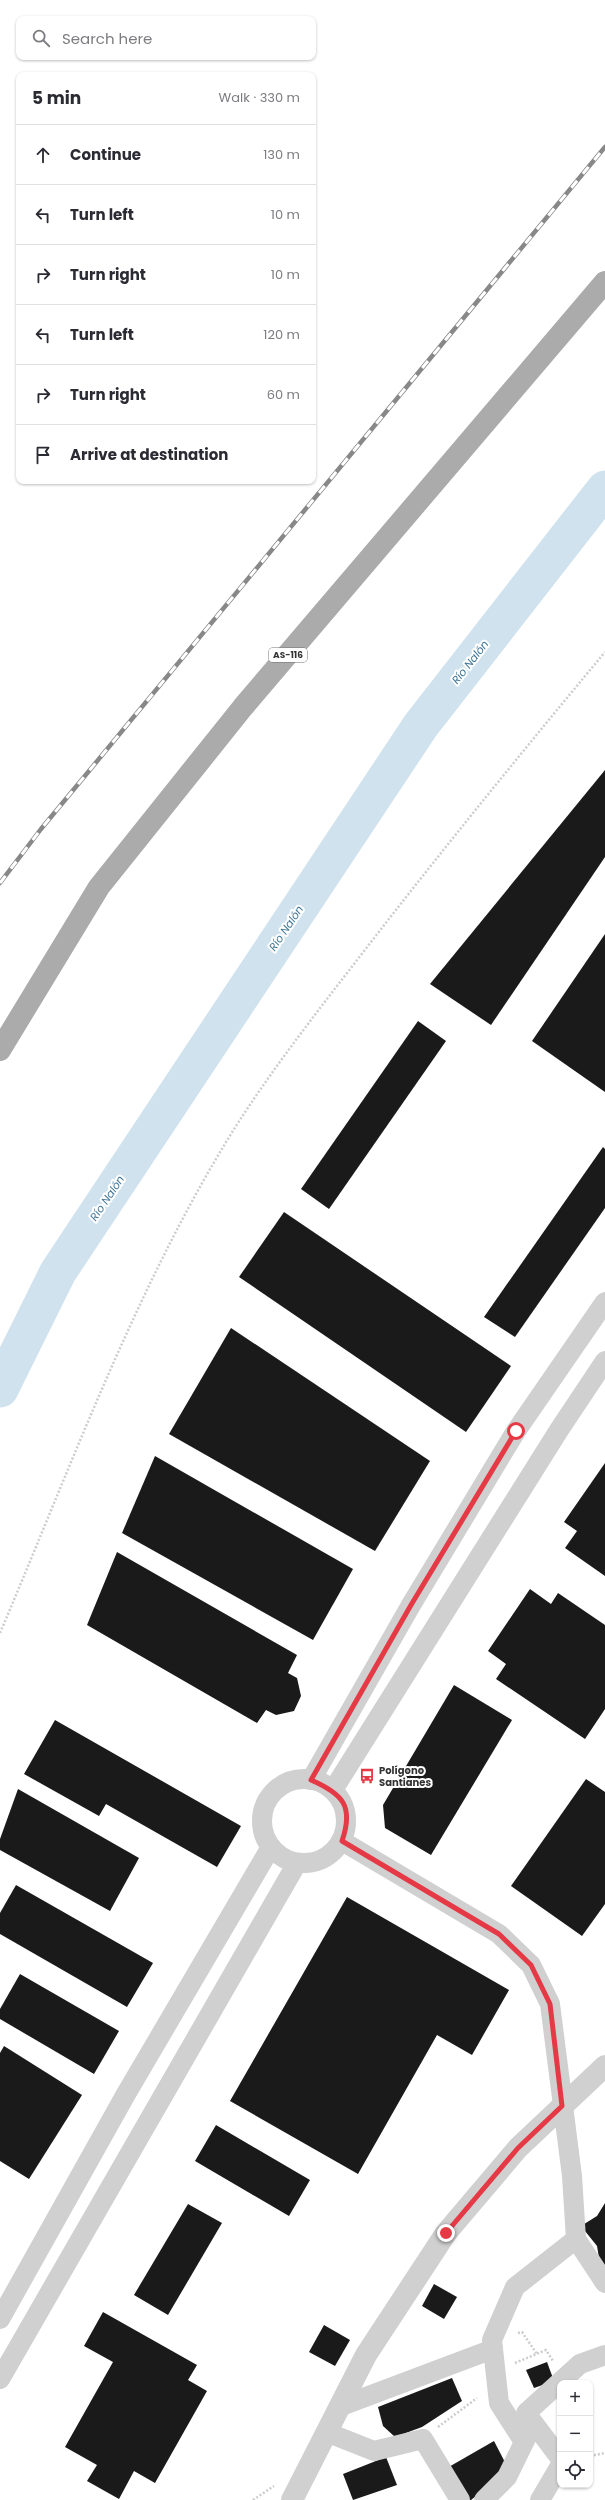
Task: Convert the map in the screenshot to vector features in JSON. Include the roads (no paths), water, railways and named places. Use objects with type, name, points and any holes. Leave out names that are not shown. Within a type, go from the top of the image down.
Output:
[{"type":"main road","name":"AS-116","points":[[0,1050],[99,887],[243,707],[605,282]]},
{"type":"street","points":[[311,1780],[411,1605],[516,1431],[605,1302]]},
{"type":"street","points":[[333,1790],[558,1430],[605,1361]]},
{"type":"street","points":[[306,1778],[333,1790],[342,1801],[347,1816],[347,1827],[342,1841],[333,1853],[320,1861],[297,1863],[276,1853],[271,1847],[262,1827],[265,1804],[274,1791],[292,1780],[306,1778]]},
{"type":"street","points":[[342,1841],[499,1934],[531,1965],[550,2004],[572,2176],[576,2239],[605,2283]]},
{"type":"street","points":[[0,2319],[126,2094],[271,1847]]},
{"type":"street","points":[[0,2379],[297,1863]]},
{"type":"street","points":[[292,2500],[366,2355],[446,2233],[518,2148],[605,2066]]},
{"type":"street","points":[[524,2442],[499,2403],[493,2345],[515,2288],[576,2239]]},
{"type":"street","points":[[339,2407],[493,2345]]},
{"type":"street","points":[[557,2454],[526,2413],[580,2364],[605,2355]]},
{"type":"street","points":[[484,2500],[507,2477],[534,2422]]},
{"type":"street","points":[[326,2432],[374,2451],[423,2439],[460,2500]]},
{"type":"street","points":[[540,2500],[557,2471]]},
{"type":"waterway","name":"Río Nalón","points":[[0,1389],[58,1272],[421,725],[605,489]]},
{"type":"railway","points":[[0,883],[41,829],[605,147]]},
{"type":"place","name":"Polígono Santianes","points":[[367,1776]]}]
